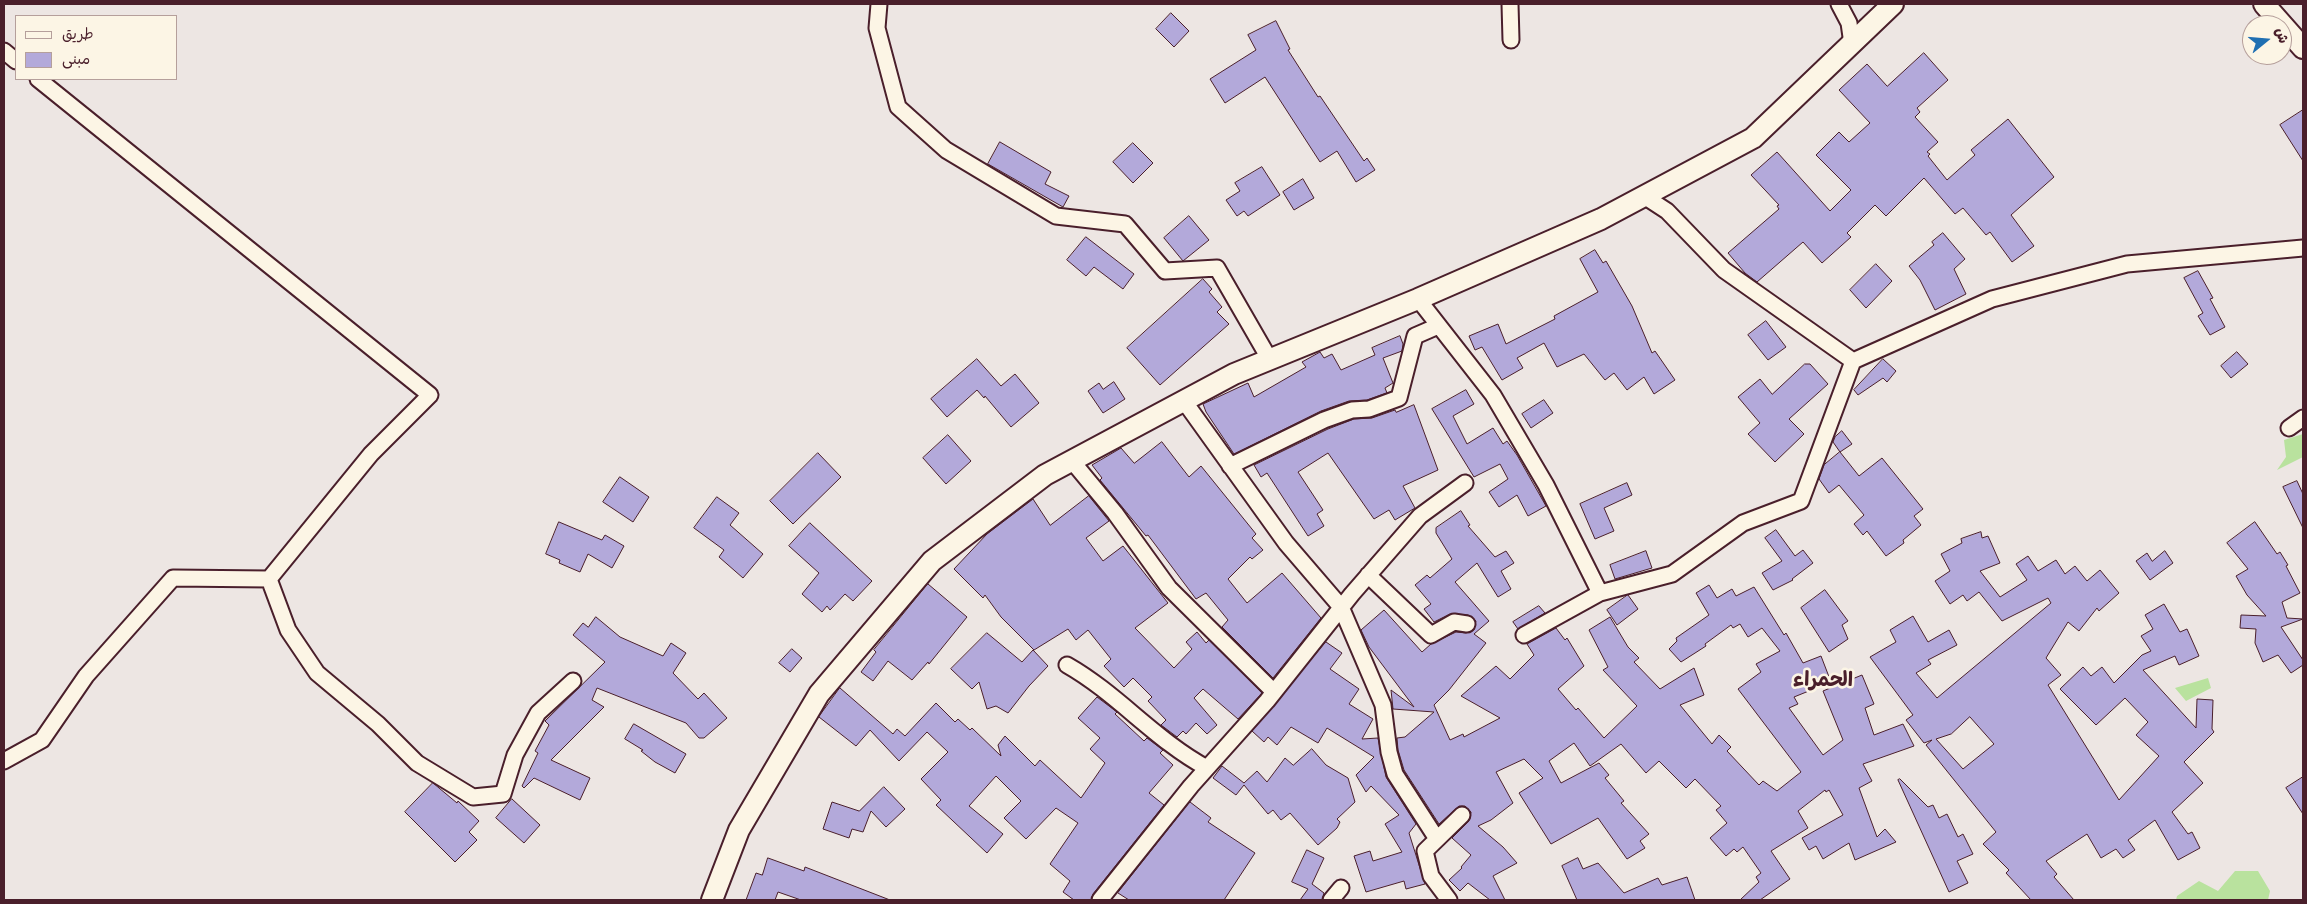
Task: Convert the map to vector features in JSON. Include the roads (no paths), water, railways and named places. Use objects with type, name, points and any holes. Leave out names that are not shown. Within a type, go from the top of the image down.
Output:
[{"type":"street","points":[[879,4],[877,28],[898,107],[946,150],[1056,216],[1125,224],[1165,271],[1217,268],[1270,360]]},
{"type":"street","points":[[1510,4],[1511,40]]},
{"type":"street","points":[[1839,4],[1849,23],[1852,44]]},
{"type":"street","points":[[712,900],[738,830],[819,694],[932,561],[1045,475],[1234,374],[1418,299],[1601,219],[1753,138],[1893,4]]},
{"type":"street","points":[[2264,4],[2303,48]]},
{"type":"street","points":[[4,51],[15,60]]},
{"type":"street","points":[[39,80],[430,395],[371,454],[269,579]]},
{"type":"street","points":[[1644,196],[1667,211],[1724,270],[1853,361]]},
{"type":"street","points":[[1524,635],[1600,593],[1672,574],[1743,523],[1801,501],[1853,361],[1992,299],[2128,264],[2303,248]]},
{"type":"street","points":[[1418,299],[1493,395],[1546,485],[1600,593]]},
{"type":"street","points":[[1230,466],[1324,420],[1352,410],[1369,409],[1399,398],[1415,336],[1438,326]]},
{"type":"street","points":[[1184,401],[1286,543],[1341,608],[1383,705],[1395,774],[1437,840]]},
{"type":"street","points":[[2289,428],[2303,418]]},
{"type":"street","points":[[1072,461],[1116,513],[1168,588],[1274,692]]},
{"type":"street","points":[[1100,900],[1207,768],[1274,692],[1368,575],[1420,516],[1465,483]]},
{"type":"street","points":[[1368,575],[1431,635],[1454,622],[1467,624]]},
{"type":"street","points":[[4,761],[42,740],[86,676],[173,578],[269,579]]},
{"type":"street","points":[[269,579],[288,630],[317,673],[378,724],[417,763],[473,796],[503,794],[514,755],[538,713],[573,681]]},
{"type":"street","points":[[1067,665],[1093,680],[1182,755],[1207,768]]},
{"type":"street","points":[[1449,900],[1431,876],[1425,851],[1462,815]]},
{"type":"district","name":"الحمراء","points":[[1823,683]]}]
